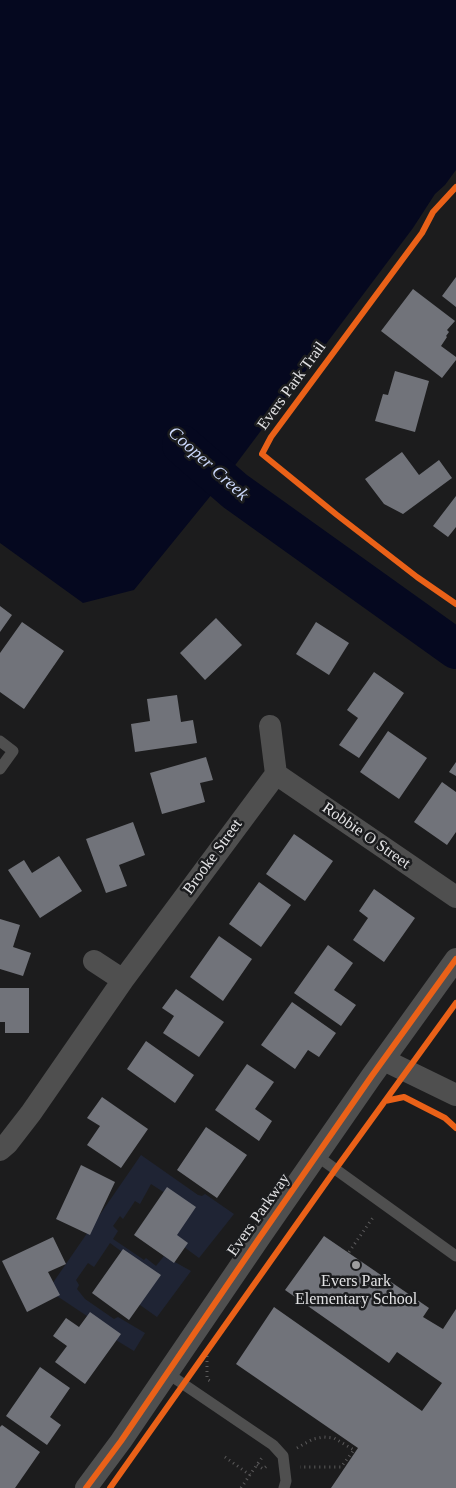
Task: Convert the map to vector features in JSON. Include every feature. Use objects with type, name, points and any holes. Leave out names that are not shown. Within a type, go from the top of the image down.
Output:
[{"type":"street","points":[[270,726],[276,774]]},
{"type":"street","name":"Robbie O Street","points":[[276,774],[456,897]]},
{"type":"street","name":"Brooke Street","points":[[0,1150],[7,1144],[30,1113],[123,980],[276,774]]},
{"type":"street","name":"Evers Parkway","points":[[86,1488],[175,1378],[317,1156],[456,959]]},
{"type":"street","points":[[94,961],[123,980]]},
{"type":"street","points":[[384,1060],[456,1095]]},
{"type":"lane","points":[[0,741],[13,751],[0,769]]},
{"type":"lane","points":[[317,1156],[455,1254]]},
{"type":"lane","points":[[175,1378],[273,1445],[283,1456],[286,1481],[284,1488]]},
{"type":"path","points":[[349,1252],[374,1215]]},
{"type":"path","points":[[175,1378],[206,1351]]},
{"type":"path","points":[[206,1351],[207,1379],[215,1384]]},
{"type":"path","points":[[297,1448],[313,1439],[324,1437],[334,1438],[354,1450],[341,1468],[300,1467]]},
{"type":"path","points":[[241,1488],[264,1456]]},
{"type":"path","points":[[225,1457],[250,1475]]},
{"type":"path","points":[[257,1465],[263,1469],[271,1463]]},
{"type":"shaded area","points":[[141,1155],[198,1195],[202,1196],[205,1194],[234,1214],[199,1258],[172,1238],[182,1204],[151,1184],[140,1204],[135,1201],[123,1219],[120,1216],[113,1226],[118,1231],[113,1239],[156,1266],[164,1256],[191,1271],[157,1317],[133,1300],[140,1265],[110,1243],[94,1267],[88,1263],[76,1280],[79,1285],[77,1289],[85,1299],[114,1319],[118,1317],[145,1333],[134,1351],[106,1334],[108,1330],[48,1290]]},
{"type":"water","points":[[0,0],[456,0],[456,170],[445,185],[435,194],[413,228],[230,472],[134,590],[83,603],[0,543]]},
{"type":"building","points":[[456,277],[456,307],[442,296]]},
{"type":"building","points":[[413,289],[455,321],[447,330],[449,332],[441,346],[456,357],[456,360],[442,378],[381,331]]},
{"type":"building","points":[[395,371],[429,381],[415,432],[375,421],[383,394],[388,395]]},
{"type":"building","points":[[402,452],[419,475],[439,460],[452,478],[403,514],[384,504],[365,479]]},
{"type":"building","points":[[456,496],[456,527],[448,537],[433,526]]},
{"type":"building","points":[[0,606],[12,615],[0,632]]},
{"type":"building","points":[[216,618],[242,645],[205,680],[180,653]]},
{"type":"building","points":[[22,622],[64,651],[24,709],[0,692],[0,653]]},
{"type":"building","points":[[316,622],[349,643],[329,675],[296,654]]},
{"type":"building","points":[[374,672],[404,693],[359,758],[339,745],[358,718],[347,710]]},
{"type":"building","points":[[177,695],[181,722],[193,720],[197,743],[135,752],[131,724],[150,721],[147,699]]},
{"type":"building","points":[[388,731],[427,758],[399,799],[360,772]]},
{"type":"building","points":[[206,757],[213,780],[200,783],[205,802],[162,814],[150,773]]},
{"type":"building","points":[[456,762],[456,776],[449,772]]},
{"type":"building","points":[[442,782],[456,792],[456,832],[447,845],[414,822]]},
{"type":"building","points":[[133,822],[145,855],[119,865],[127,886],[106,893],[86,839]]},
{"type":"building","points":[[294,834],[333,861],[305,901],[266,874]]},
{"type":"building","points":[[59,856],[82,891],[40,918],[8,870],[24,860],[32,873]]},
{"type":"building","points":[[259,882],[291,905],[261,947],[229,924]]},
{"type":"building","points":[[374,889],[415,918],[384,962],[353,940],[368,918],[359,911]]},
{"type":"building","points":[[0,919],[20,925],[13,947],[31,953],[23,976],[0,969]]},
{"type":"building","points":[[219,936],[252,959],[223,1001],[190,977]]},
{"type":"building","points":[[328,945],[353,963],[334,990],[356,1005],[341,1026],[294,993]]},
{"type":"building","points":[[0,988],[29,988],[29,1033],[5,1033],[5,1022],[0,1022]]},
{"type":"building","points":[[176,989],[224,1022],[199,1057],[163,1033],[174,1016],[162,1008]]},
{"type":"building","points":[[292,1002],[336,1033],[319,1057],[308,1050],[295,1069],[261,1045]]},
{"type":"building","points":[[146,1041],[194,1075],[175,1103],[127,1069]]},
{"type":"building","points":[[247,1064],[274,1082],[255,1109],[272,1121],[259,1141],[215,1110]]},
{"type":"building","points":[[102,1097],[148,1129],[121,1168],[87,1145],[100,1126],[87,1118]]},
{"type":"building","points":[[206,1127],[247,1155],[217,1198],[177,1170]]},
{"type":"building","points":[[81,1165],[115,1182],[90,1235],[56,1219]]},
{"type":"building","points":[[167,1187],[196,1207],[177,1235],[188,1243],[174,1263],[134,1235]]},
{"type":"building","name":"Evers Park Elementary School","points":[[324,1236],[429,1308],[423,1317],[443,1329],[456,1309],[456,1488],[331,1488],[358,1448],[236,1364],[274,1307],[422,1411],[442,1383],[397,1352],[389,1363],[285,1290]]},
{"type":"building","points":[[53,1237],[66,1264],[48,1272],[60,1295],[27,1312],[2,1261]]},
{"type":"building","points":[[123,1249],[161,1275],[129,1320],[92,1293]]},
{"type":"building","points":[[90,1312],[121,1334],[85,1384],[55,1362],[67,1346],[53,1336],[66,1318],[79,1327]]},
{"type":"building","points":[[40,1367],[70,1388],[50,1417],[61,1425],[47,1445],[6,1416]]},
{"type":"building","points":[[2,1425],[40,1452],[15,1488],[0,1488],[0,1427]]},
{"type":"waterway","name":"Cooper Creek","points":[[182,445],[235,491],[456,649]]},
{"type":"cycle path","name":"Evers Park Trail","points":[[456,187],[433,212],[422,233],[271,437],[262,454],[417,577],[456,604]]},
{"type":"cycle path","points":[[86,1488],[121,1441],[371,1077],[456,959]]},
{"type":"cycle path","points":[[110,1488],[335,1170],[456,1003]]},
{"type":"cycle path","points":[[385,1101],[404,1097],[445,1118],[456,1128]]},
{"type":"place","name":"Evers Park Elementary School","points":[[356,1265]]}]
